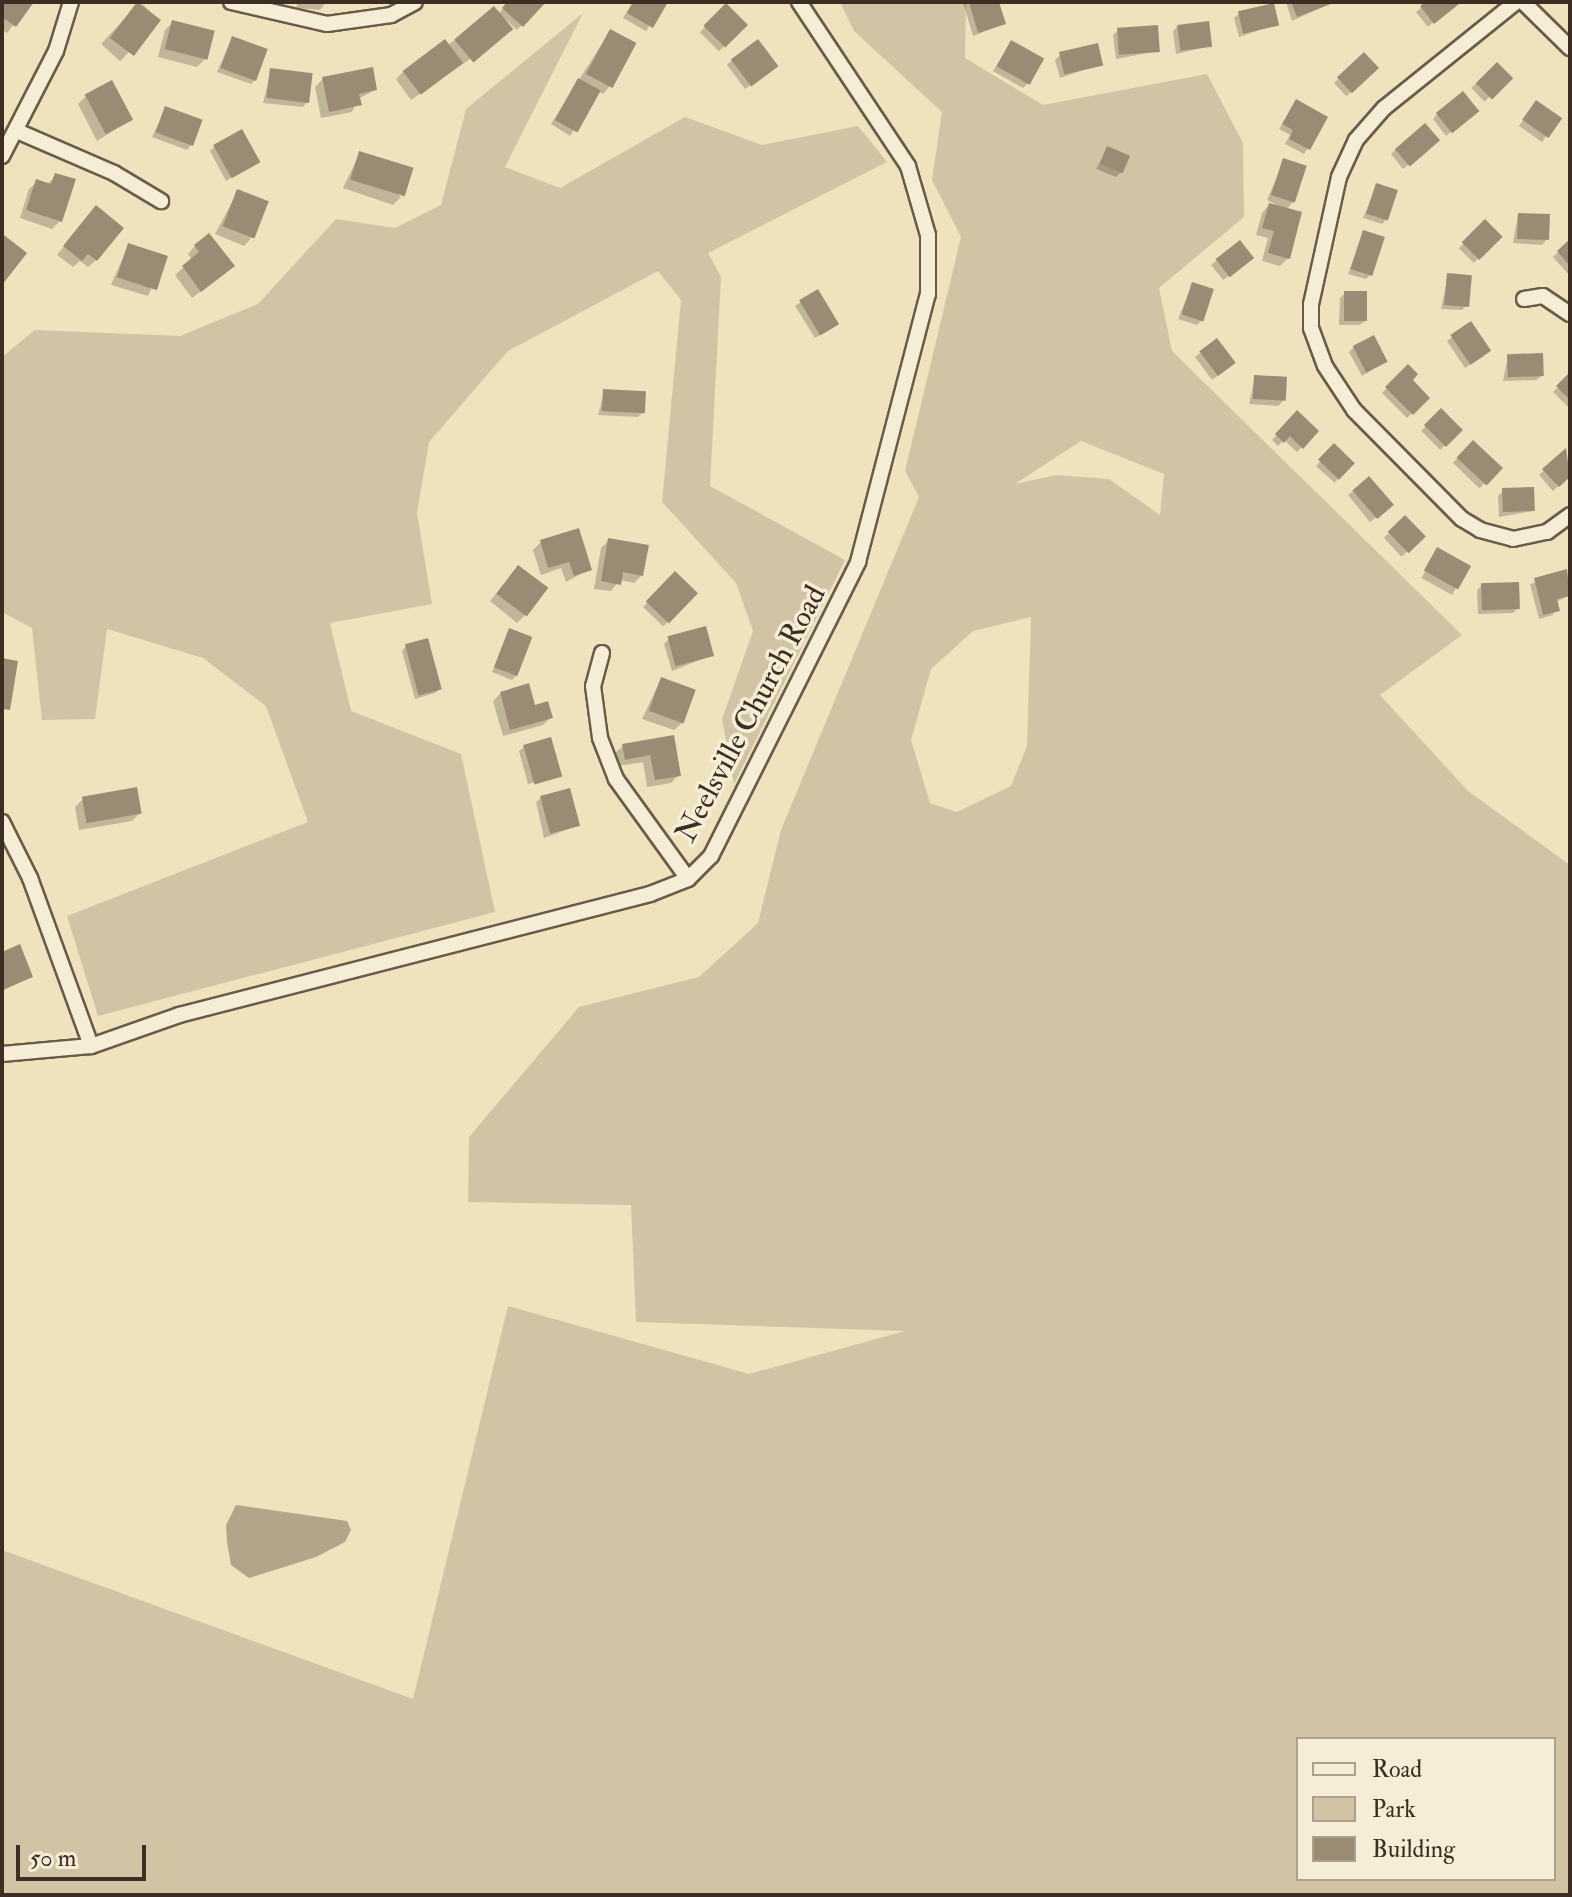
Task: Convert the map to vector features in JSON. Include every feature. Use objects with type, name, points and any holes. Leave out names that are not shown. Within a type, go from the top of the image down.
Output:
[{"type":"street","points":[[2,156],[56,51],[71,2]]},
{"type":"street","points":[[231,2],[327,24],[391,15],[415,2]]},
{"type":"street","name":"Neelsville Church Road","points":[[2,1054],[91,1046],[179,1015],[499,936],[688,879],[711,856],[858,562],[928,294],[928,235],[908,166],[799,2]]},
{"type":"street","points":[[1516,2],[1384,108],[1356,140],[1339,177],[1311,304],[1311,328],[1325,366],[1354,410],[1462,519],[1480,530],[1513,539],[1547,532],[1570,515]]},
{"type":"street","points":[[1523,2],[1570,48]]},
{"type":"street","points":[[17,131],[114,173],[161,201]]},
{"type":"street","points":[[1524,299],[1543,296],[1570,314]]},
{"type":"street","points":[[602,653],[593,686],[600,738],[616,779],[688,879]]},
{"type":"street","points":[[2,822],[30,878],[91,1046]]},
{"type":"green space","points":[[840,2],[966,2],[965,58],[1043,105],[1207,74],[1243,143],[1244,217],[1159,288],[1172,351],[1462,635],[1380,695],[1468,791],[1570,865],[1570,1895],[2,1895],[2,1550],[413,1699],[508,1306],[749,1374],[905,1331],[636,1322],[631,1205],[468,1202],[469,1137],[579,1007],[699,977],[758,923],[781,830],[919,497],[905,471],[961,237],[932,180],[942,112],[854,31]],"holes":[[[1081,441],[1164,474],[1160,515],[1109,479],[1056,475],[1015,484]],[[1031,617],[1027,746],[1011,786],[957,812],[930,803],[911,740],[931,669],[973,631]]]},
{"type":"green space","points":[[583,13],[505,167],[560,188],[685,117],[762,145],[858,126],[887,162],[708,253],[721,277],[710,486],[845,560],[734,784],[722,719],[753,631],[736,583],[662,502],[681,300],[658,271],[508,351],[429,442],[417,513],[432,604],[330,623],[351,711],[461,754],[495,912],[98,1016],[67,916],[308,822],[266,706],[203,658],[107,629],[95,719],[42,720],[32,628],[2,612],[2,357],[35,330],[180,336],[258,304],[336,219],[395,228],[441,205],[466,109]]},
{"type":"shaded area","points":[[236,1505],[347,1521],[351,1530],[345,1542],[316,1557],[249,1578],[231,1565],[226,1525]]},
{"type":"building","points":[[2,2],[34,2],[16,27],[2,17]]},
{"type":"building","points":[[137,2],[161,20],[134,56],[110,38]]},
{"type":"building","points":[[507,2],[546,2],[523,27],[502,8]]},
{"type":"building","points":[[633,2],[668,2],[653,28],[627,13]]},
{"type":"building","points":[[969,2],[999,2],[1006,24],[978,33]]},
{"type":"building","points":[[1291,2],[1336,2],[1297,17]]},
{"type":"building","points":[[1425,2],[1459,4],[1434,24],[1420,6]]},
{"type":"building","points":[[726,3],[748,25],[725,48],[703,26]]},
{"type":"building","points":[[1274,3],[1279,25],[1243,34],[1238,11]]},
{"type":"building","points":[[494,6],[513,29],[473,62],[454,39]]},
{"type":"building","points":[[172,20],[215,31],[207,60],[165,49]]},
{"type":"building","points":[[1209,21],[1212,47],[1180,51],[1177,25]]},
{"type":"building","points":[[1158,25],[1160,52],[1119,55],[1117,28]]},
{"type":"building","points":[[610,29],[636,43],[613,88],[586,74]]},
{"type":"building","points":[[232,36],[268,49],[256,81],[220,68]]},
{"type":"building","points":[[445,39],[463,63],[421,95],[403,71]]},
{"type":"building","points":[[758,39],[778,66],[751,87],[731,59]]},
{"type":"building","points":[[1011,40],[1044,58],[1030,85],[996,66]]},
{"type":"building","points":[[1098,43],[1103,65],[1064,74],[1059,52]]},
{"type":"building","points":[[1364,52],[1379,68],[1352,93],[1337,77]]},
{"type":"building","points":[[1497,62],[1513,78],[1492,99],[1476,83]]},
{"type":"building","points":[[373,67],[377,90],[359,94],[362,105],[329,112],[322,77]]},
{"type":"building","points":[[270,68],[313,73],[309,103],[266,98]]},
{"type":"building","points":[[578,78],[601,91],[577,133],[555,120]]},
{"type":"building","points":[[112,80],[133,120],[106,134],[85,95]]},
{"type":"building","points":[[1463,91],[1479,111],[1452,133],[1436,113]]},
{"type":"building","points":[[1296,99],[1328,117],[1310,150],[1289,139],[1293,130],[1282,124]]},
{"type":"building","points":[[1536,100],[1562,118],[1548,138],[1522,120]]},
{"type":"building","points":[[165,106],[203,120],[193,146],[155,132]]},
{"type":"building","points":[[1425,123],[1440,140],[1410,167],[1395,149]]},
{"type":"building","points":[[242,129],[260,162],[232,178],[213,145]]},
{"type":"building","points":[[1107,146],[1130,156],[1123,173],[1100,163]]},
{"type":"building","points":[[359,151],[414,168],[405,196],[350,180]]},
{"type":"building","points":[[1283,158],[1307,166],[1295,203],[1271,195]]},
{"type":"building","points":[[55,173],[76,179],[62,222],[26,210],[36,179],[51,184]]},
{"type":"building","points":[[1376,183],[1398,190],[1388,221],[1366,213]]},
{"type":"building","points":[[237,189],[269,201],[254,239],[223,226]]},
{"type":"building","points":[[1269,203],[1302,212],[1290,259],[1268,253],[1274,231],[1262,228]]},
{"type":"building","points":[[96,205],[124,228],[97,261],[88,254],[82,261],[63,246]]},
{"type":"building","points":[[1518,213],[1550,214],[1549,240],[1517,239]]},
{"type":"building","points":[[1485,219],[1503,237],[1479,260],[1462,242]]},
{"type":"building","points":[[1363,230],[1385,237],[1372,276],[1350,269]]},
{"type":"building","points":[[209,233],[235,266],[201,292],[182,266],[199,252],[194,245]]},
{"type":"building","points":[[4,235],[27,253],[2,285],[2,237]]},
{"type":"building","points":[[1570,239],[1570,266],[1557,251]]},
{"type":"building","points":[[1240,240],[1254,258],[1230,277],[1216,259]]},
{"type":"building","points":[[128,243],[168,256],[157,290],[117,277]]},
{"type":"building","points":[[1447,273],[1472,275],[1469,307],[1444,305]]},
{"type":"building","points":[[1192,282],[1214,289],[1203,321],[1181,314]]},
{"type":"building","points":[[818,289],[839,324],[820,335],[799,300]]},
{"type":"building","points":[[1344,291],[1367,291],[1367,321],[1344,321]]},
{"type":"building","points":[[1471,321],[1491,351],[1470,365],[1450,335]]},
{"type":"building","points":[[1374,335],[1388,362],[1366,373],[1353,346]]},
{"type":"building","points":[[1217,338],[1236,363],[1218,376],[1199,351]]},
{"type":"building","points":[[1543,353],[1544,376],[1508,377],[1507,354]]},
{"type":"building","points":[[1408,364],[1418,374],[1413,380],[1430,398],[1413,415],[1385,387]]},
{"type":"building","points":[[1570,372],[1570,400],[1556,386]]},
{"type":"building","points":[[1254,375],[1287,377],[1286,401],[1253,399]]},
{"type":"building","points":[[603,389],[646,391],[645,413],[602,411]]},
{"type":"building","points":[[1441,408],[1463,430],[1446,447],[1424,425]]},
{"type":"building","points":[[1297,410],[1319,431],[1303,449],[1290,436],[1284,443],[1275,434]]},
{"type":"building","points":[[1473,440],[1503,468],[1487,486],[1457,458]]},
{"type":"building","points":[[1334,443],[1355,463],[1339,480],[1318,460]]},
{"type":"building","points":[[1566,448],[1570,477],[1559,487],[1542,469]]},
{"type":"building","points":[[1369,476],[1394,505],[1377,519],[1352,490]]},
{"type":"building","points":[[1534,487],[1535,511],[1503,512],[1502,488]]},
{"type":"building","points":[[1405,515],[1426,537],[1409,553],[1388,532]]},
{"type":"building","points":[[579,528],[592,570],[574,576],[569,562],[548,568],[540,540]]},
{"type":"building","points":[[608,538],[649,545],[643,576],[623,572],[621,585],[601,581]]},
{"type":"building","points":[[1437,547],[1471,566],[1458,590],[1424,571]]},
{"type":"building","points":[[518,565],[548,588],[527,617],[496,594]]},
{"type":"building","points":[[1567,569],[1570,596],[1557,599],[1560,611],[1543,615],[1534,578]]},
{"type":"building","points":[[675,571],[698,593],[669,623],[646,601]]},
{"type":"building","points":[[1519,582],[1520,609],[1482,610],[1481,583]]},
{"type":"building","points":[[706,626],[714,656],[675,666],[667,636]]},
{"type":"building","points":[[509,628],[532,637],[517,676],[494,667]]},
{"type":"building","points":[[428,638],[442,689],[419,695],[405,644]]},
{"type":"building","points":[[2,658],[18,661],[10,710],[2,709]]},
{"type":"building","points":[[661,677],[696,690],[683,723],[649,711]]},
{"type":"building","points":[[529,683],[535,705],[548,701],[553,718],[510,730],[500,692]]},
{"type":"building","points":[[674,735],[681,776],[655,780],[650,755],[625,760],[622,744]]},
{"type":"building","points":[[551,737],[562,776],[534,784],[523,745]]},
{"type":"building","points":[[137,787],[142,814],[87,823],[82,797]]},
{"type":"building","points":[[570,788],[580,826],[550,834],[540,796]]},
{"type":"building","points":[[20,944],[33,977],[2,990],[2,952]]}]
